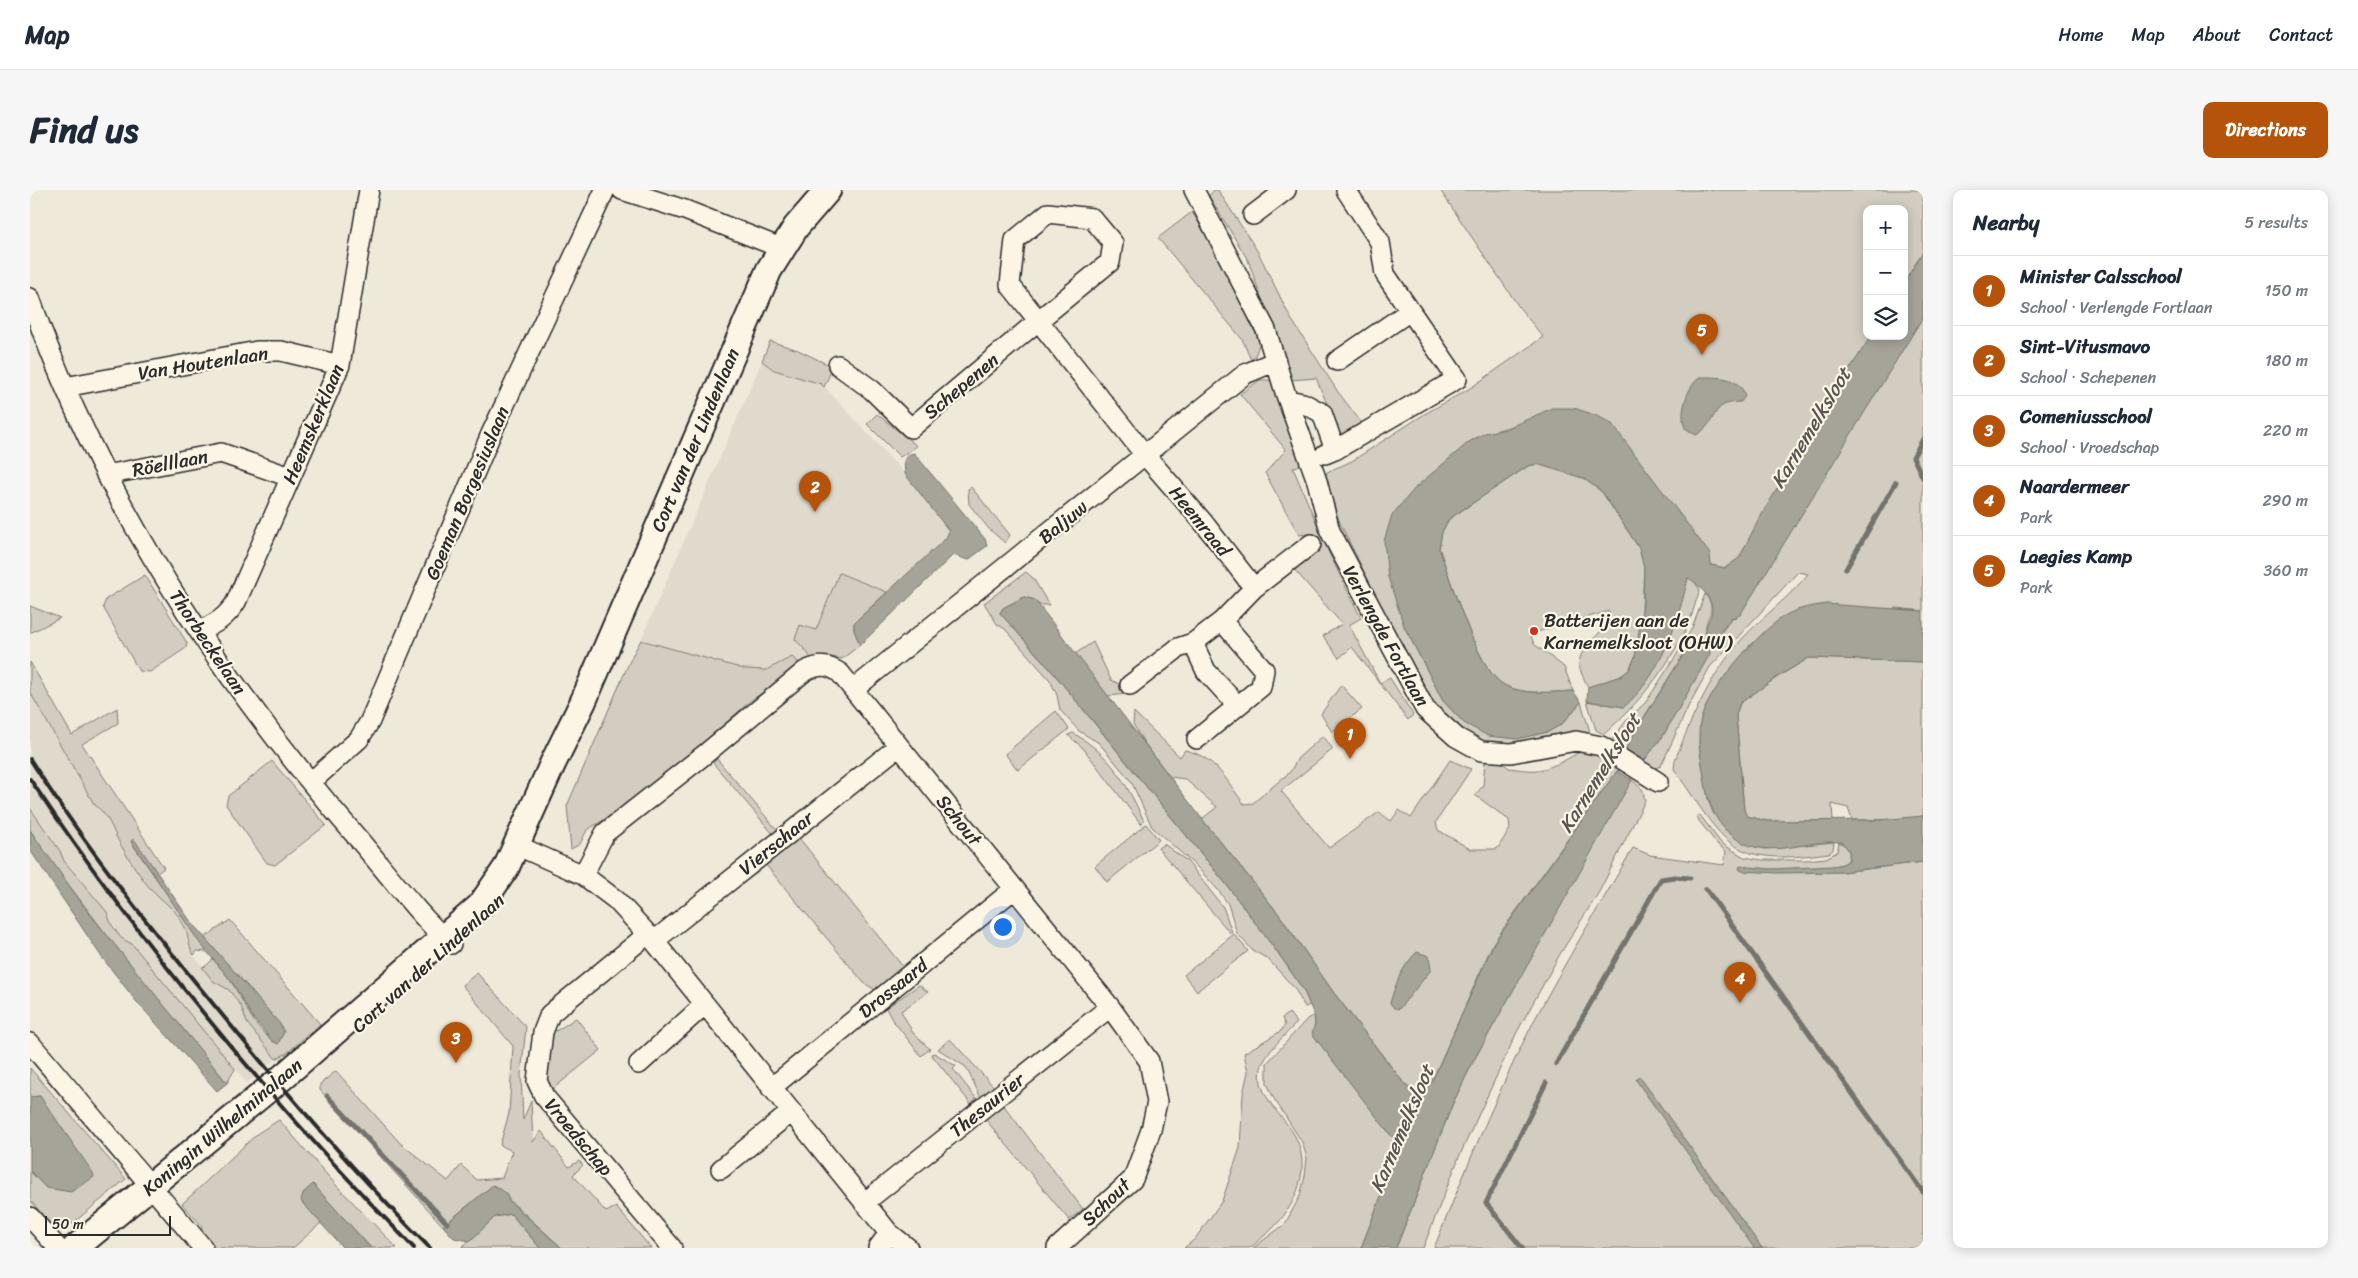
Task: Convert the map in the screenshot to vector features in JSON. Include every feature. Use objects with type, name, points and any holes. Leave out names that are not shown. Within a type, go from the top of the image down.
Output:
[{"type":"main road","name":"Cort van der Lindenlaan","points":[[326,1046],[448,941],[487,916],[512,888],[522,847],[554,791],[576,730],[583,702],[759,292],[781,248],[796,226],[828,190]]},
{"type":"main road","name":"Koningin Wilhelminalaan","points":[[97,1248],[156,1191],[326,1046]]},
{"type":"main road","name":"Koningin Wilhelminalaan","points":[[75,1248],[156,1191]]},
{"type":"street","name":"Heemskerklaan","points":[[200,631],[221,620],[229,613],[236,602],[340,365],[368,190]]},
{"type":"street","name":"Goeman Borgesiuslaan","points":[[311,782],[359,739],[370,721],[491,434],[605,190]]},
{"type":"street","points":[[622,190],[685,210],[781,248]]},
{"type":"street","name":"Verlengde Fortlaan","points":[[1194,190],[1266,330],[1310,461],[1330,531],[1425,709],[1439,724],[1456,737],[1481,751],[1511,753],[1576,741],[1601,746],[1658,782]]},
{"type":"street","points":[[1253,215],[1286,190]]},
{"type":"street","points":[[1310,461],[1335,450],[1457,379],[1385,274],[1380,242],[1346,190]]},
{"type":"street","name":"Schepenen","points":[[838,365],[872,390],[911,428],[1039,320],[1110,262],[1113,243],[1092,218],[1048,213],[1014,240],[1010,285],[1039,320],[1145,456]]},
{"type":"street","name":"Thorbeckelaan","points":[[30,298],[48,349],[106,475],[156,565],[281,747],[448,941]]},
{"type":"street","points":[[1337,361],[1410,311]]},
{"type":"street","name":"Van Houtenlaan","points":[[65,387],[257,351],[280,351],[340,365]]},
{"type":"street","name":"Baljuw","points":[[854,689],[1245,374],[1276,361]]},
{"type":"street","points":[[1288,400],[1303,403],[1322,413],[1335,450]]},
{"type":"street","name":"Röelllaan","points":[[106,475],[221,453],[290,477]]},
{"type":"street","name":"Heemraad","points":[[1145,456],[1203,522],[1254,588]]},
{"type":"street","points":[[1130,685],[1178,648],[1193,643],[1222,621],[1254,588],[1311,544]]},
{"type":"street","points":[[1197,739],[1261,687],[1264,670],[1222,621]]},
{"type":"street","points":[[1193,643],[1206,671],[1237,705]]},
{"type":"street","name":"Schout","points":[[583,875],[604,833],[704,755],[805,671],[817,666],[830,666],[840,673],[1110,1007],[1149,1061],[1157,1102],[1152,1130],[1133,1179],[1057,1248]]},
{"type":"street","name":"Vierschaar","points":[[651,938],[899,746]]},
{"type":"street","points":[[522,847],[583,875],[616,900],[651,938],[864,1203],[884,1241],[908,1248]]},
{"type":"street","name":"Drossaard","points":[[772,1088],[1014,889]]},
{"type":"street","name":"Vroedschap","points":[[651,938],[550,1014],[543,1032],[537,1081],[544,1096],[672,1248]]},
{"type":"street","points":[[639,1064],[704,1005]]},
{"type":"street","name":"Thesaurier","points":[[864,1203],[1110,1007]]},
{"type":"street","points":[[30,1044],[203,1248]]},
{"type":"street","points":[[721,1168],[791,1112]]},
{"type":"street","points":[[30,1217],[58,1248]]},
{"type":"shaded area","points":[[1214,190],[1218,190],[1258,252],[1290,317],[1338,392],[1361,422],[1364,434],[1344,444],[1316,378],[1290,380],[1248,260],[1209,196]]},
{"type":"shaded area","points":[[1440,190],[1923,190],[1923,611],[1896,608],[1750,645],[1721,683],[1705,708],[1700,723],[1699,744],[1708,799],[1713,813],[1729,833],[1747,844],[1765,849],[1834,842],[1833,850],[1829,853],[1796,857],[1770,856],[1750,853],[1734,845],[1720,833],[1706,816],[1674,769],[1675,760],[1696,711],[1721,667],[1743,638],[1793,591],[1808,574],[1798,572],[1710,667],[1689,705],[1661,766],[1650,770],[1640,766],[1663,736],[1709,654],[1709,649],[1732,618],[1736,617],[1740,558],[1725,568],[1710,565],[1526,421],[1483,435],[1469,442],[1404,626],[1443,701],[1464,723],[1548,732],[1562,724],[1581,702],[1592,739],[1512,748],[1478,742],[1431,707],[1340,523],[1325,478],[1327,472],[1352,461],[1423,415],[1472,387],[1543,337],[1519,307]]},
{"type":"shaded area","points":[[1192,212],[1222,261],[1260,342],[1255,356],[1251,360],[1242,339],[1158,238]]},
{"type":"shaded area","points":[[770,341],[798,350],[833,367],[824,387],[821,384],[774,370],[762,361]]},
{"type":"shaded area","points":[[762,361],[774,370],[822,384],[905,474],[949,531],[946,538],[887,592],[839,573],[816,630],[800,625],[795,639],[812,660],[803,666],[791,657],[766,670],[744,669],[641,640]]},
{"type":"shaded area","points":[[1260,380],[1271,380],[1304,463],[1293,468],[1330,555],[1361,618],[1349,625],[1380,683],[1390,678],[1413,715],[1408,720],[1352,647],[1339,658],[1323,636],[1342,624],[1293,568],[1318,551],[1308,534],[1299,535],[1265,473],[1286,450],[1240,394]]},
{"type":"shaded area","points":[[877,414],[917,446],[900,457],[867,424]]},
{"type":"shaded area","points":[[1537,464],[1583,478],[1602,492],[1639,548],[1644,568],[1641,630],[1635,657],[1629,670],[1621,676],[1588,687],[1579,665],[1580,657],[1584,650],[1605,625],[1609,611],[1530,634],[1534,644],[1564,667],[1573,691],[1526,692],[1501,683],[1492,674],[1465,621],[1439,548],[1442,532],[1449,519],[1528,466]]},
{"type":"shaded area","points":[[971,487],[1010,535],[1005,543],[989,529],[969,504],[968,489]]},
{"type":"shaded area","points":[[1026,572],[1033,578],[1049,605],[1038,605],[1035,600],[1024,597],[1003,608],[1000,613],[1050,669],[1226,884],[1283,960],[1304,991],[1310,1005],[1305,1007],[1295,989],[1268,959],[1252,950],[1237,933],[1228,904],[1219,891],[1197,867],[1152,827],[1131,781],[1099,743],[1079,731],[1060,710],[1057,695],[1050,680],[1005,629],[997,624],[984,603]]},
{"type":"shaded area","points":[[839,573],[887,592],[854,623],[854,630],[860,645],[842,659],[826,656],[812,660],[795,639],[800,625],[816,630]]},
{"type":"shaded area","points":[[145,575],[187,643],[186,648],[150,672],[139,671],[103,607],[106,599]]},
{"type":"shaded area","points":[[1688,577],[1694,581],[1700,590],[1689,622],[1671,657],[1651,685],[1616,723],[1604,734],[1596,730],[1587,701],[1624,707]]},
{"type":"shaded area","points":[[1705,594],[1711,605],[1706,632],[1700,643],[1687,649],[1632,736],[1623,755],[1608,745],[1626,721],[1646,702],[1679,651],[1692,628]]},
{"type":"shaded area","points":[[30,606],[60,618],[30,633]]},
{"type":"shaded area","points":[[641,640],[744,669],[766,670],[792,657],[803,666],[750,701],[694,752],[620,810],[587,830],[580,844],[571,849],[567,806],[632,656]]},
{"type":"shaded area","points":[[1093,642],[1111,680],[1138,693],[1108,696],[1075,654]]},
{"type":"shaded area","points":[[1809,658],[1923,662],[1923,816],[1906,819],[1852,820],[1848,808],[1832,804],[1833,821],[1767,821],[1746,816],[1736,715],[1740,703]]},
{"type":"shaded area","points":[[30,662],[72,735],[117,708],[118,723],[82,744],[164,868],[156,874],[134,840],[131,842],[207,952],[197,951],[194,955],[181,920],[143,879],[103,812],[94,804],[30,692]]},
{"type":"shaded area","points":[[1341,685],[1362,709],[1332,732],[1321,714]]},
{"type":"shaded area","points":[[30,692],[94,804],[114,827],[117,838],[150,889],[167,903],[184,926],[188,947],[213,981],[229,990],[241,1005],[247,1023],[276,1059],[247,1083],[132,945],[121,938],[111,924],[107,912],[64,861],[60,851],[30,808]]},
{"type":"shaded area","points":[[1056,711],[1069,729],[1018,770],[1005,754]]},
{"type":"shaded area","points":[[1134,712],[1180,757],[1185,750],[1196,753],[1213,764],[1226,778],[1244,804],[1253,803],[1290,772],[1298,758],[1323,736],[1333,749],[1281,791],[1329,848],[1379,812],[1391,821],[1399,810],[1411,818],[1450,760],[1471,769],[1436,822],[1438,830],[1470,849],[1497,849],[1510,829],[1509,820],[1475,795],[1483,786],[1485,760],[1503,763],[1509,768],[1535,770],[1543,769],[1582,751],[1589,750],[1607,759],[1620,771],[1617,771],[1493,943],[1432,1081],[1424,1092],[1414,1091],[1403,1082],[1334,993],[1278,913],[1202,819],[1217,807],[1185,779],[1170,777],[1143,741],[1133,724]]},
{"type":"shaded area","points":[[1073,733],[1108,760],[1123,782],[1144,821],[1141,824],[1083,748],[1068,735]]},
{"type":"shaded area","points":[[717,759],[778,831],[773,834],[713,763]]},
{"type":"shaded area","points":[[272,761],[326,825],[275,865],[267,863],[226,805],[228,796]]},
{"type":"shaded area","points":[[1630,778],[1643,790],[1645,801],[1599,892],[1560,954],[1517,1032],[1459,1157],[1423,1248],[1396,1248],[1453,1103],[1474,1060]]},
{"type":"shaded area","points":[[30,808],[60,851],[64,861],[107,912],[111,924],[121,938],[132,944],[235,1069],[227,1083],[116,947],[49,859],[30,830]]},
{"type":"shaded area","points":[[1700,815],[1721,843],[1744,857],[1762,860],[1826,858],[1837,852],[1839,842],[1847,847],[1850,855],[1847,862],[1831,867],[1739,869],[1842,872],[1923,862],[1923,1248],[1434,1248],[1460,1183],[1517,1055],[1559,975],[1633,848],[1650,855],[1724,865],[1726,851],[1718,845],[1696,817]]},
{"type":"shaded area","points":[[1146,824],[1159,840],[1107,882],[1095,866]]},
{"type":"shaded area","points":[[799,838],[904,968],[877,991],[864,983],[765,864]]},
{"type":"shaded area","points":[[1164,844],[1187,861],[1223,907],[1232,932],[1231,934],[1158,848]]},
{"type":"shaded area","points":[[230,920],[320,1024],[287,1053],[276,1059],[247,1023],[241,1006],[229,990],[213,981],[202,967],[206,966],[213,959],[230,980],[257,1026],[271,1039],[279,1043],[252,991],[204,938]]},
{"type":"shaded area","points":[[1234,934],[1248,951],[1197,991],[1184,975]]},
{"type":"shaded area","points":[[477,973],[526,1027],[521,1075],[523,1120],[531,1101],[533,1142],[541,1131],[569,1167],[579,1161],[583,1165],[573,1175],[606,1212],[616,1207],[651,1248],[562,1248],[493,1185],[443,1226],[320,1090],[320,1084],[336,1071],[400,1143],[448,1181],[461,1165],[477,1180],[502,1178],[512,1151],[500,1145],[509,1113],[513,1046],[462,985]]},
{"type":"shaded area","points":[[919,985],[928,992],[901,1011],[913,1033],[930,1049],[921,1056],[891,1018],[886,1008]]},
{"type":"shaded area","points":[[1289,1013],[1297,1023],[1266,1057],[1261,1068],[1260,1078],[1262,1088],[1267,1097],[1291,1130],[1301,1151],[1301,1179],[1297,1192],[1291,1205],[1274,1227],[1249,1248],[1184,1248],[1195,1239],[1222,1201],[1240,1148],[1243,1094],[1248,1072],[1244,1053],[1281,1031],[1285,1025],[1282,1018]]},
{"type":"shaded area","points":[[1314,1015],[1315,1024],[1400,1147],[1361,1248],[1253,1248],[1285,1224],[1300,1196],[1307,1158],[1302,1142],[1273,1097],[1267,1083],[1267,1063],[1307,1019]]},
{"type":"shaded area","points":[[576,1018],[601,1050],[549,1092],[540,1083],[549,1023],[556,1031]]},
{"type":"shaded area","points":[[950,1039],[994,1087],[981,1098],[966,1067],[938,1049]]},
{"type":"shaded area","points":[[934,1053],[956,1066],[953,1069],[976,1098],[971,1104],[931,1054]]},
{"type":"shaded area","points":[[30,1068],[126,1179],[72,1224],[54,1228],[30,1200],[30,1171],[46,1188],[40,1096],[30,1097]]},
{"type":"shaded area","points":[[998,1098],[1083,1209],[1069,1220],[981,1114]]},
{"type":"shaded area","points":[[279,1120],[336,1185],[397,1248],[371,1248],[313,1185],[301,1201],[321,1223],[293,1248],[210,1248],[200,1237],[202,1226],[182,1204],[258,1133]]},
{"type":"shaded area","points":[[511,1214],[540,1248],[461,1248],[495,1217]]},
{"type":"water","points":[[1923,251],[1923,317],[1740,615],[1731,618],[1709,648],[1710,654],[1663,736],[1640,766],[1623,755],[1632,737],[1687,649],[1700,643],[1706,632],[1712,612],[1710,600],[1696,583],[1688,578],[1679,612],[1666,648],[1637,695],[1624,707],[1587,701],[1588,687],[1621,676],[1629,670],[1635,657],[1643,604],[1644,568],[1639,548],[1602,492],[1583,478],[1537,464],[1528,466],[1449,519],[1442,532],[1439,548],[1465,621],[1483,660],[1492,674],[1501,683],[1526,692],[1573,691],[1581,702],[1562,724],[1548,732],[1517,739],[1488,736],[1464,723],[1443,701],[1404,626],[1388,577],[1384,541],[1392,515],[1416,487],[1469,442],[1485,433],[1506,429],[1552,408],[1574,408],[1598,416],[1612,424],[1710,554],[1711,565],[1725,568],[1739,558],[1759,519],[1868,340],[1908,340],[1908,276]]},
{"type":"water","points":[[1700,377],[1733,381],[1742,389],[1745,396],[1741,402],[1723,405],[1709,424],[1696,435],[1685,428],[1683,415],[1688,393],[1695,381]]},
{"type":"water","points":[[914,453],[985,539],[987,546],[968,560],[953,555],[860,645],[854,630],[854,623],[946,538],[949,531],[905,474],[904,461],[907,455]]},
{"type":"water","name":"Karnemelksloot","points":[[1024,597],[1035,600],[1202,819],[1278,913],[1334,993],[1403,1082],[1414,1091],[1424,1092],[1432,1081],[1494,943],[1617,771],[1632,780],[1474,1060],[1453,1103],[1396,1248],[1361,1248],[1400,1147],[1312,1034],[1315,1024],[1314,1015],[1304,991],[1283,960],[1226,884],[1050,669],[1000,613],[1003,608]]},
{"type":"water","points":[[1826,604],[1923,611],[1923,662],[1809,658],[1740,703],[1736,715],[1744,810],[1747,816],[1767,821],[1880,820],[1923,816],[1923,862],[1842,872],[1777,873],[1742,871],[1739,869],[1740,866],[1771,869],[1833,866],[1843,864],[1849,860],[1849,851],[1842,842],[1816,843],[1776,849],[1750,846],[1731,835],[1719,822],[1709,800],[1699,745],[1700,723],[1704,710],[1712,695],[1735,663],[1762,634],[1786,615],[1801,609]]},
{"type":"water","points":[[30,830],[85,908],[227,1083],[217,1091],[136,1001],[101,956],[30,850]]},
{"type":"water","points":[[134,839],[191,922],[280,1024],[284,1032],[278,1044],[272,1041],[253,1018],[232,982],[199,942],[131,841]]},
{"type":"water","points":[[1417,952],[1429,956],[1431,970],[1399,1009],[1394,1008],[1390,1003],[1397,982],[1407,963]]},
{"type":"water","points":[[1639,1076],[1762,1248],[1754,1248],[1636,1080]]},
{"type":"water","points":[[40,1096],[93,1173],[94,1177],[71,1192],[46,1188],[30,1171],[30,1097]]},
{"type":"water","points":[[313,1184],[371,1248],[343,1248],[301,1201],[303,1193]]},
{"type":"water","points":[[493,1185],[506,1193],[509,1201],[562,1248],[540,1248],[511,1214],[495,1217],[470,1241],[454,1238],[443,1226]]},
{"type":"waterway","points":[[1923,439],[1913,457],[1923,478]]},
{"type":"waterway","points":[[1846,569],[1896,482]]},
{"type":"waterway","points":[[1556,1064],[1661,879],[1674,877],[1690,878]]},
{"type":"waterway","points":[[1706,889],[1923,1192]]},
{"type":"waterway","points":[[1522,1248],[1486,1203],[1546,1083]]},
{"type":"waterway","points":[[327,1096],[447,1223]]},
{"type":"railway","points":[[30,759],[102,863],[206,995],[329,1140],[430,1248]]},
{"type":"railway","points":[[30,779],[118,903],[211,1022],[310,1138],[414,1248]]},
{"type":"place","name":"Laegies Kamp","points":[[1702,355]]},
{"type":"place","name":"Sint-Vitusmavo","points":[[815,512]]},
{"type":"place","name":"Batterijen aan de Karnemelksloot (OHW)","points":[[1534,631]]},
{"type":"place","name":"Minister Calsschool","points":[[1350,759]]},
{"type":"place","name":"Naardermeer","points":[[1740,1003]]},
{"type":"place","name":"Comeniusschool","points":[[456,1063]]}]
